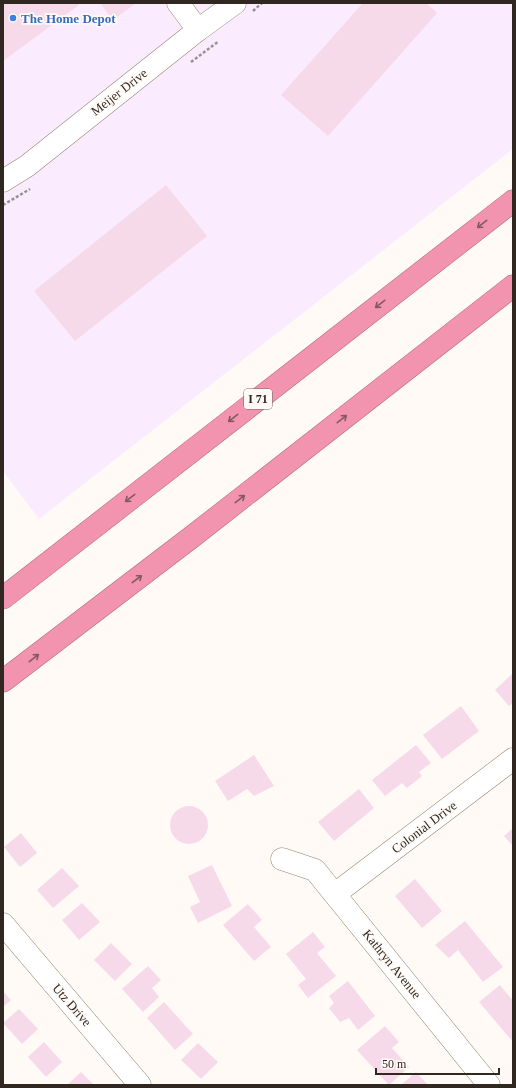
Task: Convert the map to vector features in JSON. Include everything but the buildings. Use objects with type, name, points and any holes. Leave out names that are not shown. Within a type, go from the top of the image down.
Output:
[{"type":"highway","name":"I 71","points":[[3,598],[513,200]]},
{"type":"highway","points":[[3,682],[193,536],[513,286]]},
{"type":"street","points":[[178,3],[198,30]]},
{"type":"street","name":"Meijer Drive","points":[[3,181],[27,166],[198,30],[235,3]]},
{"type":"street","name":"Colonial Drive","points":[[335,894],[513,759]]},
{"type":"street","name":"Kathryn Avenue","points":[[282,859],[315,870],[490,1085]]},
{"type":"street","name":"Utz Drive","points":[[3,924],[140,1085]]},
{"type":"shaded area","points":[[3,3],[513,3],[513,149],[39,519],[3,471]]},
{"type":"place","name":"The Home Depot","points":[[13,18]]}]
